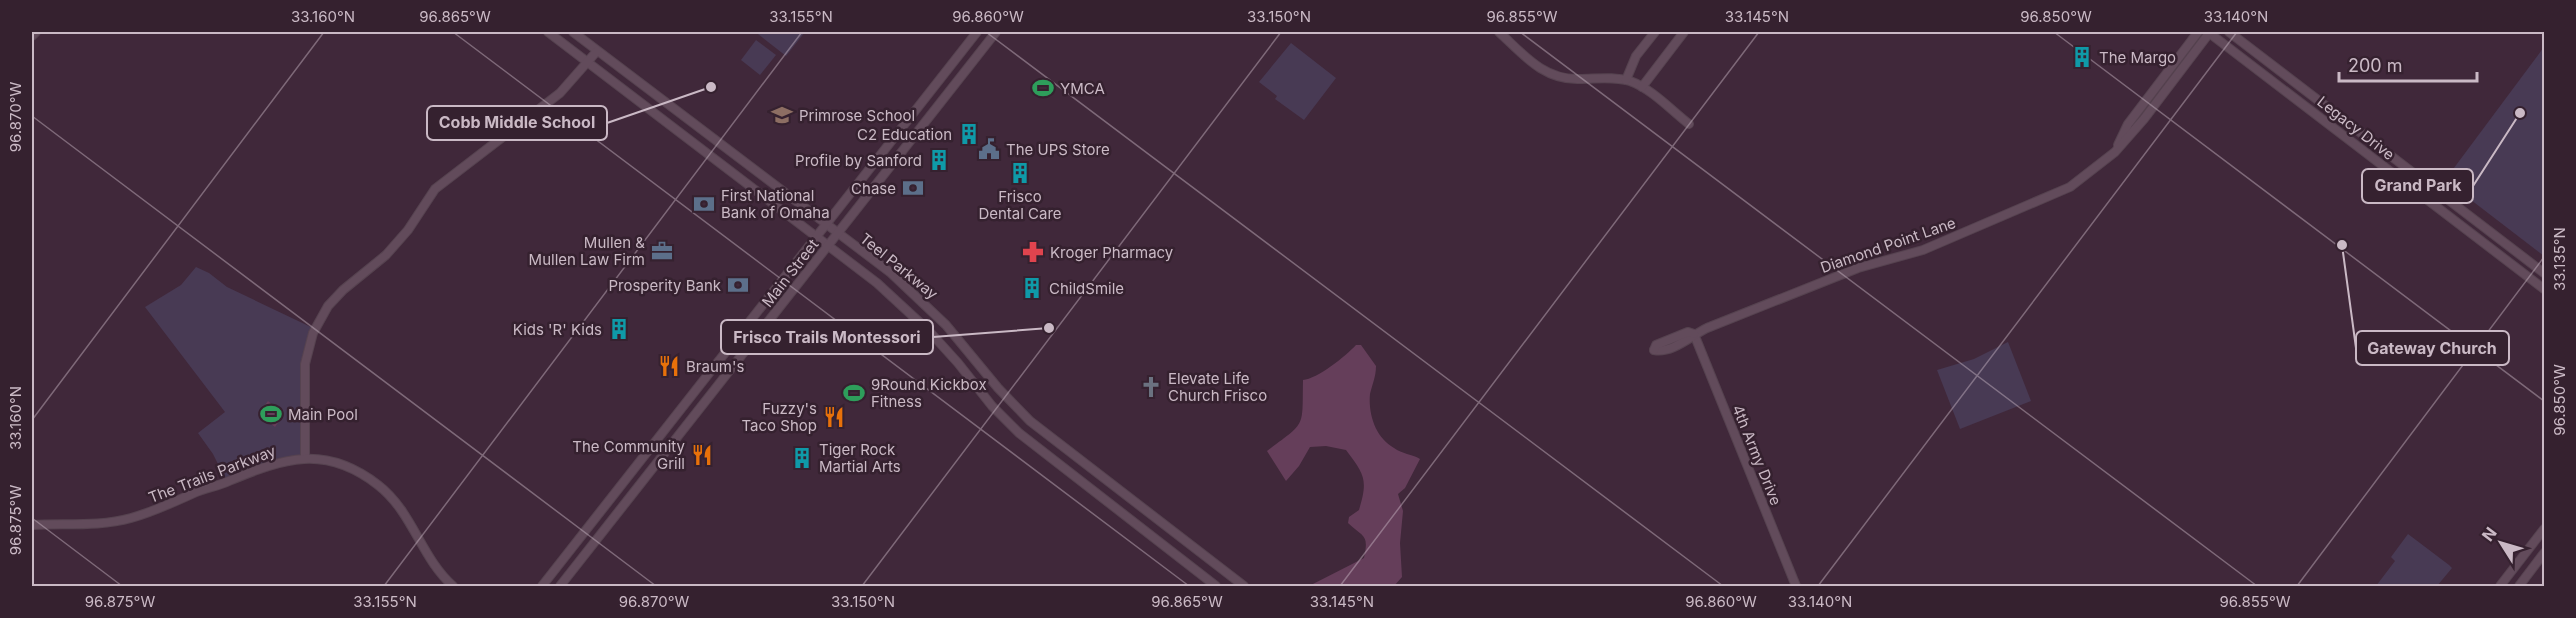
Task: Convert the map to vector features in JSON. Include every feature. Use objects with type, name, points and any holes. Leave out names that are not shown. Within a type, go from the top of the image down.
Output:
[{"type":"main road","points":[[32,36],[36,32]]},
{"type":"main road","name":"Teel Parkway","points":[[548,32],[817,236],[904,307],[958,363],[992,406],[1018,433],[1216,586]]},
{"type":"main road","name":"Teel Parkway","points":[[573,32],[916,294],[1030,421],[1244,586]]},
{"type":"main road","name":"Main Street","points":[[542,586],[977,32]]},
{"type":"main road","name":"Main Street","points":[[560,586],[996,32]]},
{"type":"main road","points":[[1499,32],[1535,65],[1549,74],[1571,79],[1626,80],[1642,87],[1689,124]]},
{"type":"main road","points":[[1626,80],[1636,57],[1655,32]]},
{"type":"main road","points":[[1642,87],[1684,32]]},
{"type":"main road","name":"Diamond Point Lane","points":[[2115,152],[2128,124],[2198,32]]},
{"type":"main road","name":"Diamond Point Lane","points":[[1694,334],[1858,268],[1923,250],[2070,188],[2115,152],[2144,119],[2209,32]]},
{"type":"main road","name":"Legacy Drive","points":[[2209,32],[2544,289]]},
{"type":"main road","name":"Legacy Drive","points":[[2229,32],[2544,273]]},
{"type":"main road","points":[[305,458],[305,364],[314,333],[328,306],[343,290],[386,255],[435,189],[560,93],[597,51]]},
{"type":"main road","points":[[674,126],[682,116]]},
{"type":"main road","points":[[889,144],[900,155]]},
{"type":"main road","points":[[2426,199],[2434,189]]},
{"type":"main road","points":[[904,307],[916,294]]},
{"type":"main road","points":[[744,328],[757,338]]},
{"type":"main road","name":"4th Army Drive","points":[[1694,334],[1796,586]]},
{"type":"main road","points":[[958,363],[970,352]]},
{"type":"main road","points":[[685,405],[697,414]]},
{"type":"main road","name":"The Trails Parkway","points":[[32,525],[103,523],[131,518],[268,464],[305,458],[347,467],[362,474],[386,492],[403,508],[432,559],[453,586]]},
{"type":"main road","points":[[1120,513],[1131,500]]},
{"type":"main road","points":[[2500,586],[2544,529]]},
{"type":"main road","points":[[2519,586],[2544,553]]},
{"type":"shaded area","points":[[760,32],[805,32],[786,56],[758,34]]},
{"type":"shaded area","points":[[756,40],[776,55],[760,75],[741,60]]},
{"type":"shaded area","points":[[1291,43],[1336,78],[1304,120],[1275,99],[1277,96],[1259,82]]},
{"type":"shaded area","points":[[2544,47],[2544,256],[2445,180]]},
{"type":"shaded area","points":[[196,267],[209,273],[227,287],[315,329],[309,348],[305,458],[227,482],[213,454],[198,433],[225,412],[145,307],[181,285]]},
{"type":"shaded area","points":[[2008,342],[2031,401],[1960,429],[1937,370],[1974,359]]},
{"type":"shaded area","points":[[1356,345],[1361,345],[1376,366],[1370,394],[1370,410],[1374,425],[1388,444],[1420,459],[1405,488],[1398,494],[1403,511],[1400,543],[1402,577],[1394,586],[1309,586],[1364,558],[1366,545],[1364,537],[1348,523],[1349,517],[1359,510],[1363,478],[1346,450],[1326,446],[1310,447],[1299,466],[1286,481],[1267,451],[1300,423],[1303,408],[1303,380],[1309,379],[1339,361]]},
{"type":"shaded area","name":"Main Pool","points":[[268,401],[284,414],[275,427],[258,414]]},
{"type":"shaded area","points":[[2408,534],[2452,568],[2437,586],[2376,586],[2395,561],[2391,557]]},
{"type":"place","name":"The Margo","points":[[2082,57]]},
{"type":"place","name":"Cobb Middle School","points":[[711,87]]},
{"type":"place","name":"YMCA","points":[[1043,88]]},
{"type":"place","name":"Grand Park","points":[[2520,113]]},
{"type":"place","name":"Primrose School","points":[[782,115]]},
{"type":"place","name":"C2 Education","points":[[969,134]]},
{"type":"place","name":"The UPS Store","points":[[989,149]]},
{"type":"place","name":"Profile by Sanford","points":[[939,160]]},
{"type":"place","name":"Frisco Dental Care","points":[[1020,173]]},
{"type":"place","name":"Chase","points":[[913,188]]},
{"type":"place","name":"First National Bank of Omaha","points":[[704,204]]},
{"type":"place","name":"Gateway Church","points":[[2342,245]]},
{"type":"place","name":"Mullen & Mullen Law Firm","points":[[662,251]]},
{"type":"place","name":"Kroger Pharmacy","points":[[1033,252]]},
{"type":"place","name":"Prosperity Bank","points":[[738,285]]},
{"type":"place","name":"ChildSmile","points":[[1032,288]]},
{"type":"place","name":"Frisco Trails Montessori","points":[[1049,328]]},
{"type":"place","name":"Kids 'R' Kids","points":[[619,329]]},
{"type":"place","name":"Braum's","points":[[669,366]]},
{"type":"place","name":"Elevate Life Church Frisco","points":[[1151,387]]},
{"type":"place","name":"9Round Kickbox Fitness","points":[[854,393]]},
{"type":"place","name":"Main Pool","points":[[271,414]]},
{"type":"place","name":"Fuzzy's Taco Shop","points":[[834,417]]},
{"type":"place","name":"The Community Grill","points":[[702,455]]},
{"type":"place","name":"Tiger Rock Martial Arts","points":[[802,458]]}]
